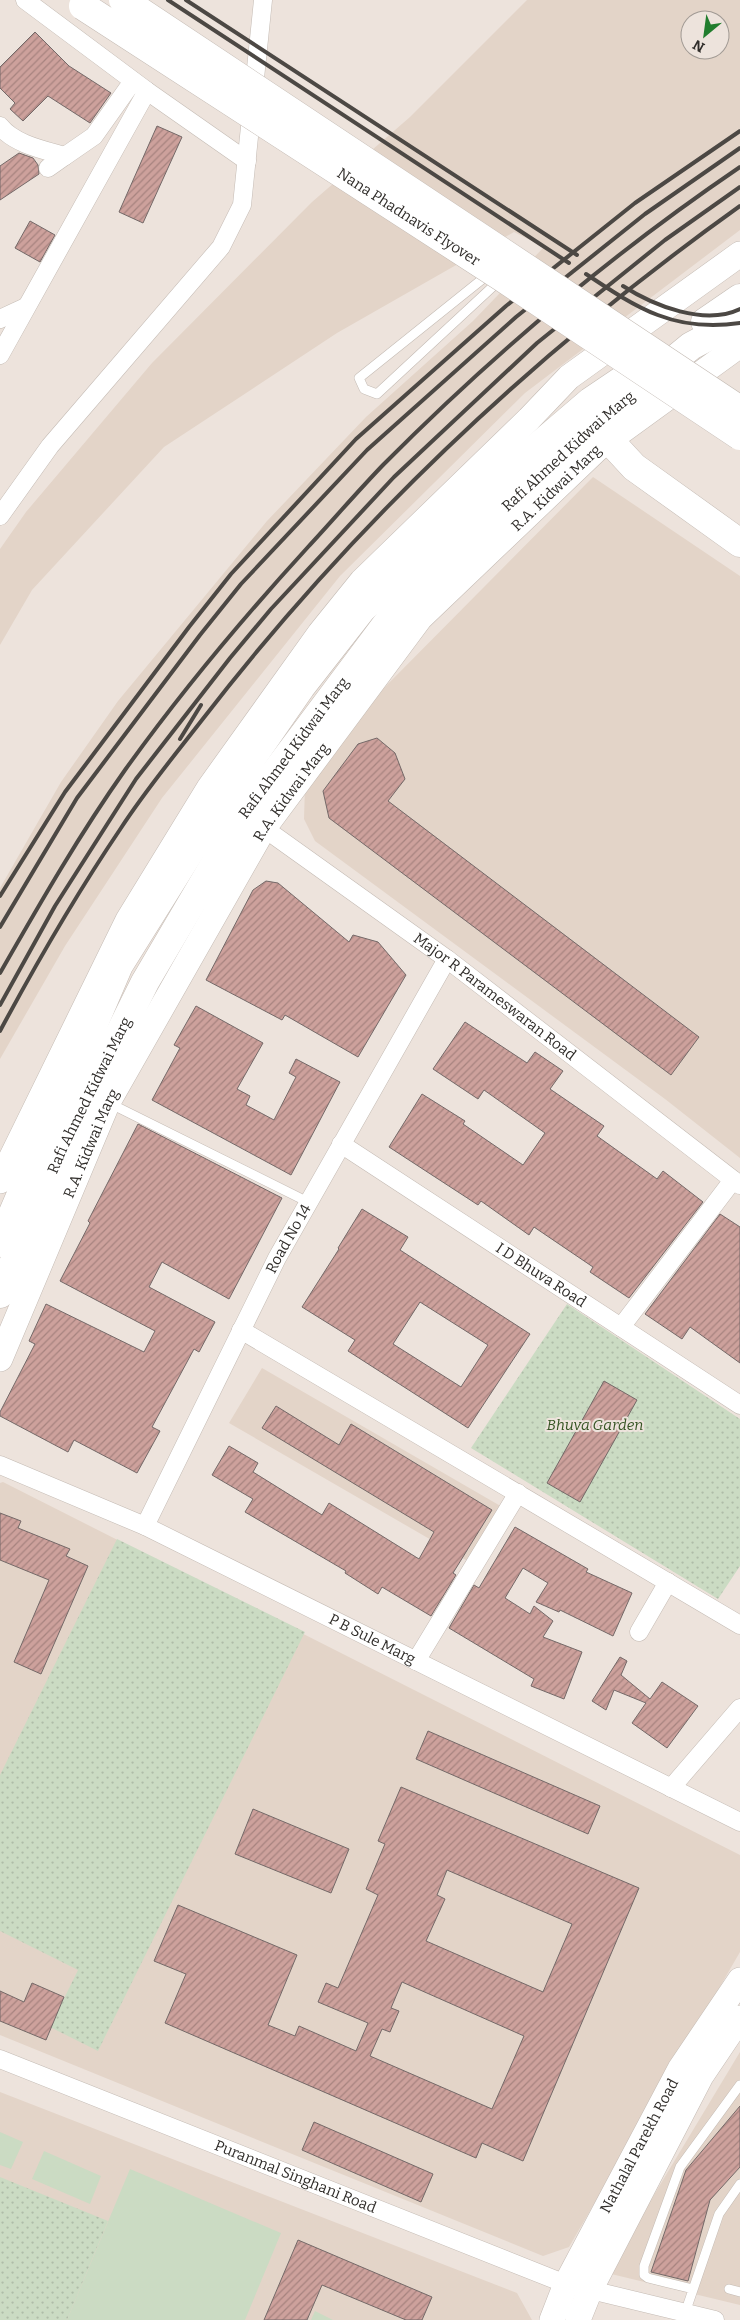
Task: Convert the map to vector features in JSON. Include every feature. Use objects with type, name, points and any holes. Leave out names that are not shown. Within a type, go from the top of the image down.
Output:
[{"type":"main road","name":"Nana Phadnavis Flyover","points":[[74,0],[502,278],[740,436]]},
{"type":"main road","name":"Nana Phadnavis Flyover","points":[[123,0],[740,410]]},
{"type":"main road","points":[[0,1243],[119,965],[235,807],[302,687],[362,608],[460,513],[600,421],[740,298]]},
{"type":"main road","name":"Rafi Ahmed Kidwai Marg","points":[[600,421],[692,346],[740,320]]},
{"type":"main road","points":[[600,421],[634,467],[740,543]]},
{"type":"main road","name":"Rafi Ahmed Kidwai Marg","points":[[0,1294],[63,1147],[144,982],[235,807]]},
{"type":"street","points":[[25,0],[140,86],[247,161]]},
{"type":"street","points":[[0,516],[50,446],[221,247],[242,205],[264,0]]},
{"type":"street","points":[[48,168],[94,136],[140,86]]},
{"type":"street","points":[[0,355],[140,86]]},
{"type":"street","points":[[2,132],[37,148],[65,156]]},
{"type":"street","name":"R.A. Kidwai Marg","points":[[0,1359],[235,807],[320,634],[362,581],[570,377],[740,254]]},
{"type":"street","points":[[0,306],[26,308]]},
{"type":"street","points":[[0,319],[26,308]]},
{"type":"street","name":"R.A. Kidwai Marg","points":[[0,1181],[128,920],[235,807],[420,618],[597,449],[600,421],[740,345]]},
{"type":"street","points":[[570,377],[600,421]]},
{"type":"street","name":"Major R Parameswaran Road","points":[[235,807],[447,959],[736,1183]]},
{"type":"street","name":"Road No 14","points":[[145,1526],[240,1330],[308,1202],[447,959]]},
{"type":"street","name":"I D Bhuva Road","points":[[341,1144],[740,1405]]},
{"type":"street","points":[[621,1327],[736,1183]]},
{"type":"street","points":[[240,1330],[740,1625]]},
{"type":"street","name":"P B Sule Marg","points":[[0,1465],[145,1526],[740,1822]]},
{"type":"street","points":[[416,1661],[518,1493]]},
{"type":"street","points":[[639,1632],[668,1582]]},
{"type":"street","points":[[671,1788],[740,1708]]},
{"type":"street","name":"Nathalal Parekh Road","points":[[552,2320],[566,2284],[680,2068],[740,1980]]},
{"type":"street","name":"Nathalal Parekh Road","points":[[578,2320],[590,2290],[701,2076],[740,2018]]},
{"type":"street","name":"Puranmal Singhani Road","points":[[0,2058],[566,2284],[715,2320]]},
{"type":"lane","points":[[502,278],[377,394],[364,389],[359,378],[517,251]]},
{"type":"lane","points":[[108,1102],[308,1202]]},
{"type":"lane","points":[[693,2289],[648,2278],[644,2275],[644,2266],[680,2167],[740,2085]]},
{"type":"lane","points":[[685,2313],[719,2214],[740,2184]]},
{"type":"lane","points":[[729,2289],[740,2292]]},
{"type":"shaded area","points":[[527,0],[740,0],[740,230],[525,393],[340,576],[162,798],[65,946],[0,1059],[0,888],[61,782],[118,701],[267,521],[366,417],[473,321],[544,247],[514,232],[337,333],[164,447],[32,590],[0,645],[0,549],[26,512],[152,363],[312,202],[410,117]]},
{"type":"shaded area","points":[[593,477],[740,576],[740,1158],[665,1099],[315,841],[304,819],[305,786],[382,690]]},
{"type":"shaded area","points":[[262,1368],[511,1512],[478,1567],[229,1423]]},
{"type":"shaded area","points":[[3,1482],[740,1855],[740,1952],[569,2247],[543,2256],[0,2035],[0,1483]]},
{"type":"shaded area","points":[[740,2052],[740,2305],[607,2273]]},
{"type":"shaded area","points":[[0,2092],[517,2293],[532,2320],[0,2320]]},
{"type":"green space","name":"Bhuva Garden","points":[[567,1304],[740,1419],[740,1566],[718,1599],[471,1448]]},
{"type":"green space","points":[[117,1539],[305,1632],[98,2051],[50,2027],[78,1970],[0,1931],[0,1775]]},
{"type":"green space","points":[[0,2132],[23,2142],[11,2169],[0,2165]]},
{"type":"green space","points":[[44,2151],[101,2176],[90,2204],[32,2179]]},
{"type":"green space","points":[[130,2169],[281,2233],[245,2320],[67,2320]]},
{"type":"green space","points":[[0,2177],[108,2221],[67,2320],[0,2320]]},
{"type":"green space","points":[[315,2311],[333,2320],[311,2320]]},
{"type":"building","points":[[35,32],[69,66],[111,93],[90,123],[48,96],[23,121],[10,109],[15,103],[0,88],[0,67]]},
{"type":"building","points":[[157,126],[182,137],[143,223],[119,212]]},
{"type":"building","points":[[19,153],[33,158],[38,165],[39,174],[0,200],[0,166]]},
{"type":"building","points":[[30,221],[55,235],[40,262],[15,248]]},
{"type":"building","points":[[377,738],[395,753],[405,779],[388,801],[699,1037],[671,1075],[329,818],[323,791],[358,744]]},
{"type":"building","points":[[266,881],[278,883],[349,942],[353,935],[378,942],[406,975],[358,1057],[285,1015],[282,1020],[206,980],[253,890]]},
{"type":"building","points":[[196,1006],[263,1043],[237,1089],[250,1096],[246,1105],[274,1120],[296,1077],[289,1073],[296,1059],[340,1082],[291,1175],[152,1100],[180,1048],[174,1045]]},
{"type":"building","points":[[465,1022],[527,1063],[535,1052],[563,1071],[550,1089],[604,1126],[597,1136],[657,1179],[663,1171],[703,1202],[629,1298],[590,1272],[593,1267],[534,1227],[529,1235],[481,1201],[478,1205],[389,1147],[422,1094],[465,1121],[463,1124],[523,1165],[545,1133],[484,1090],[478,1099],[433,1069]]},
{"type":"building","points":[[138,1124],[282,1198],[229,1299],[162,1262],[149,1287],[215,1322],[199,1352],[194,1349],[152,1427],[160,1431],[137,1473],[74,1440],[68,1452],[0,1416],[0,1412],[35,1344],[29,1341],[46,1304],[144,1352],[155,1331],[60,1281],[90,1223],[88,1221]]},
{"type":"building","points":[[362,1209],[408,1237],[400,1250],[530,1334],[468,1428],[348,1351],[355,1340],[302,1307]],"holes":[[[420,1302],[488,1345],[461,1387],[393,1344]]]},
{"type":"building","points":[[720,1214],[740,1227],[740,1363],[690,1327],[682,1339],[645,1314]]},
{"type":"building","points":[[604,1381],[637,1400],[580,1502],[547,1483]]},
{"type":"building","points":[[276,1406],[339,1445],[351,1424],[492,1510],[453,1573],[456,1575],[431,1616],[382,1587],[378,1594],[345,1573],[346,1571],[245,1512],[253,1499],[212,1475],[229,1446],[258,1463],[253,1472],[322,1515],[329,1503],[419,1559],[434,1532],[262,1428]]},
{"type":"building","points":[[0,1513],[21,1521],[18,1528],[70,1549],[66,1556],[88,1566],[41,1674],[14,1662],[49,1580],[0,1560]]},
{"type":"building","points":[[515,1527],[588,1569],[586,1572],[632,1593],[613,1636],[560,1610],[559,1612],[536,1602],[548,1583],[523,1568],[505,1598],[530,1614],[534,1606],[553,1621],[543,1637],[582,1652],[564,1699],[531,1686],[534,1679],[449,1628],[474,1585],[479,1588]]},
{"type":"building","points":[[620,1657],[627,1661],[621,1675],[650,1699],[662,1682],[698,1706],[667,1748],[632,1723],[646,1703],[614,1690],[606,1710],[592,1701]]},
{"type":"building","points":[[428,1731],[600,1806],[588,1834],[416,1759]]},
{"type":"building","points":[[401,1787],[639,1888],[523,2161],[482,2143],[476,2158],[165,2023],[186,1974],[154,1961],[178,1905],[297,1955],[268,2025],[295,2036],[299,2026],[356,2051],[368,2023],[318,2002],[326,1983],[338,1988],[378,1895],[366,1889],[385,1844],[378,1841]],"holes":[[[447,1870],[572,1924],[543,1992],[426,1941],[445,1899],[437,1895]],[[402,1982],[524,2036],[492,2109],[370,2056],[382,2029],[390,2032],[399,2011],[391,2008]]]},
{"type":"building","points":[[253,1809],[349,1849],[331,1893],[235,1854]]},
{"type":"building","points":[[32,1983],[64,1997],[46,2040],[0,2021],[0,1991],[24,2002]]},
{"type":"building","points":[[740,2106],[740,2167],[710,2200],[688,2281],[651,2272],[686,2170]]},
{"type":"building","points":[[314,2122],[433,2174],[421,2202],[302,2150]]},
{"type":"building","points":[[298,2240],[432,2297],[422,2320],[406,2320],[322,2285],[307,2320],[264,2320]]},
{"type":"railway","points":[[168,0],[569,263]]},
{"type":"railway","points":[[186,0],[577,255]]},
{"type":"railway","points":[[0,896],[65,792],[189,627],[231,574],[356,439],[506,306],[635,203],[740,131]]},
{"type":"railway","points":[[0,927],[77,798],[200,635],[241,584],[367,450],[516,317],[645,214],[740,148]]},
{"type":"railway","points":[[0,973],[76,845],[146,741],[236,628],[364,485],[424,424],[554,307],[692,200],[740,167]]},
{"type":"railway","points":[[0,1005],[55,906],[136,779],[230,658],[271,609],[394,477],[537,343],[665,240],[740,187]]},
{"type":"railway","points":[[0,1031],[73,903],[140,801],[260,647],[322,577],[385,509],[521,380],[592,320],[740,206]]},
{"type":"railway","points":[[586,274],[640,307],[676,321],[717,325],[740,323]]},
{"type":"railway","points":[[623,286],[664,307],[680,311],[711,315],[726,314],[740,309]]},
{"type":"railway","points":[[180,739],[201,705]]}]
